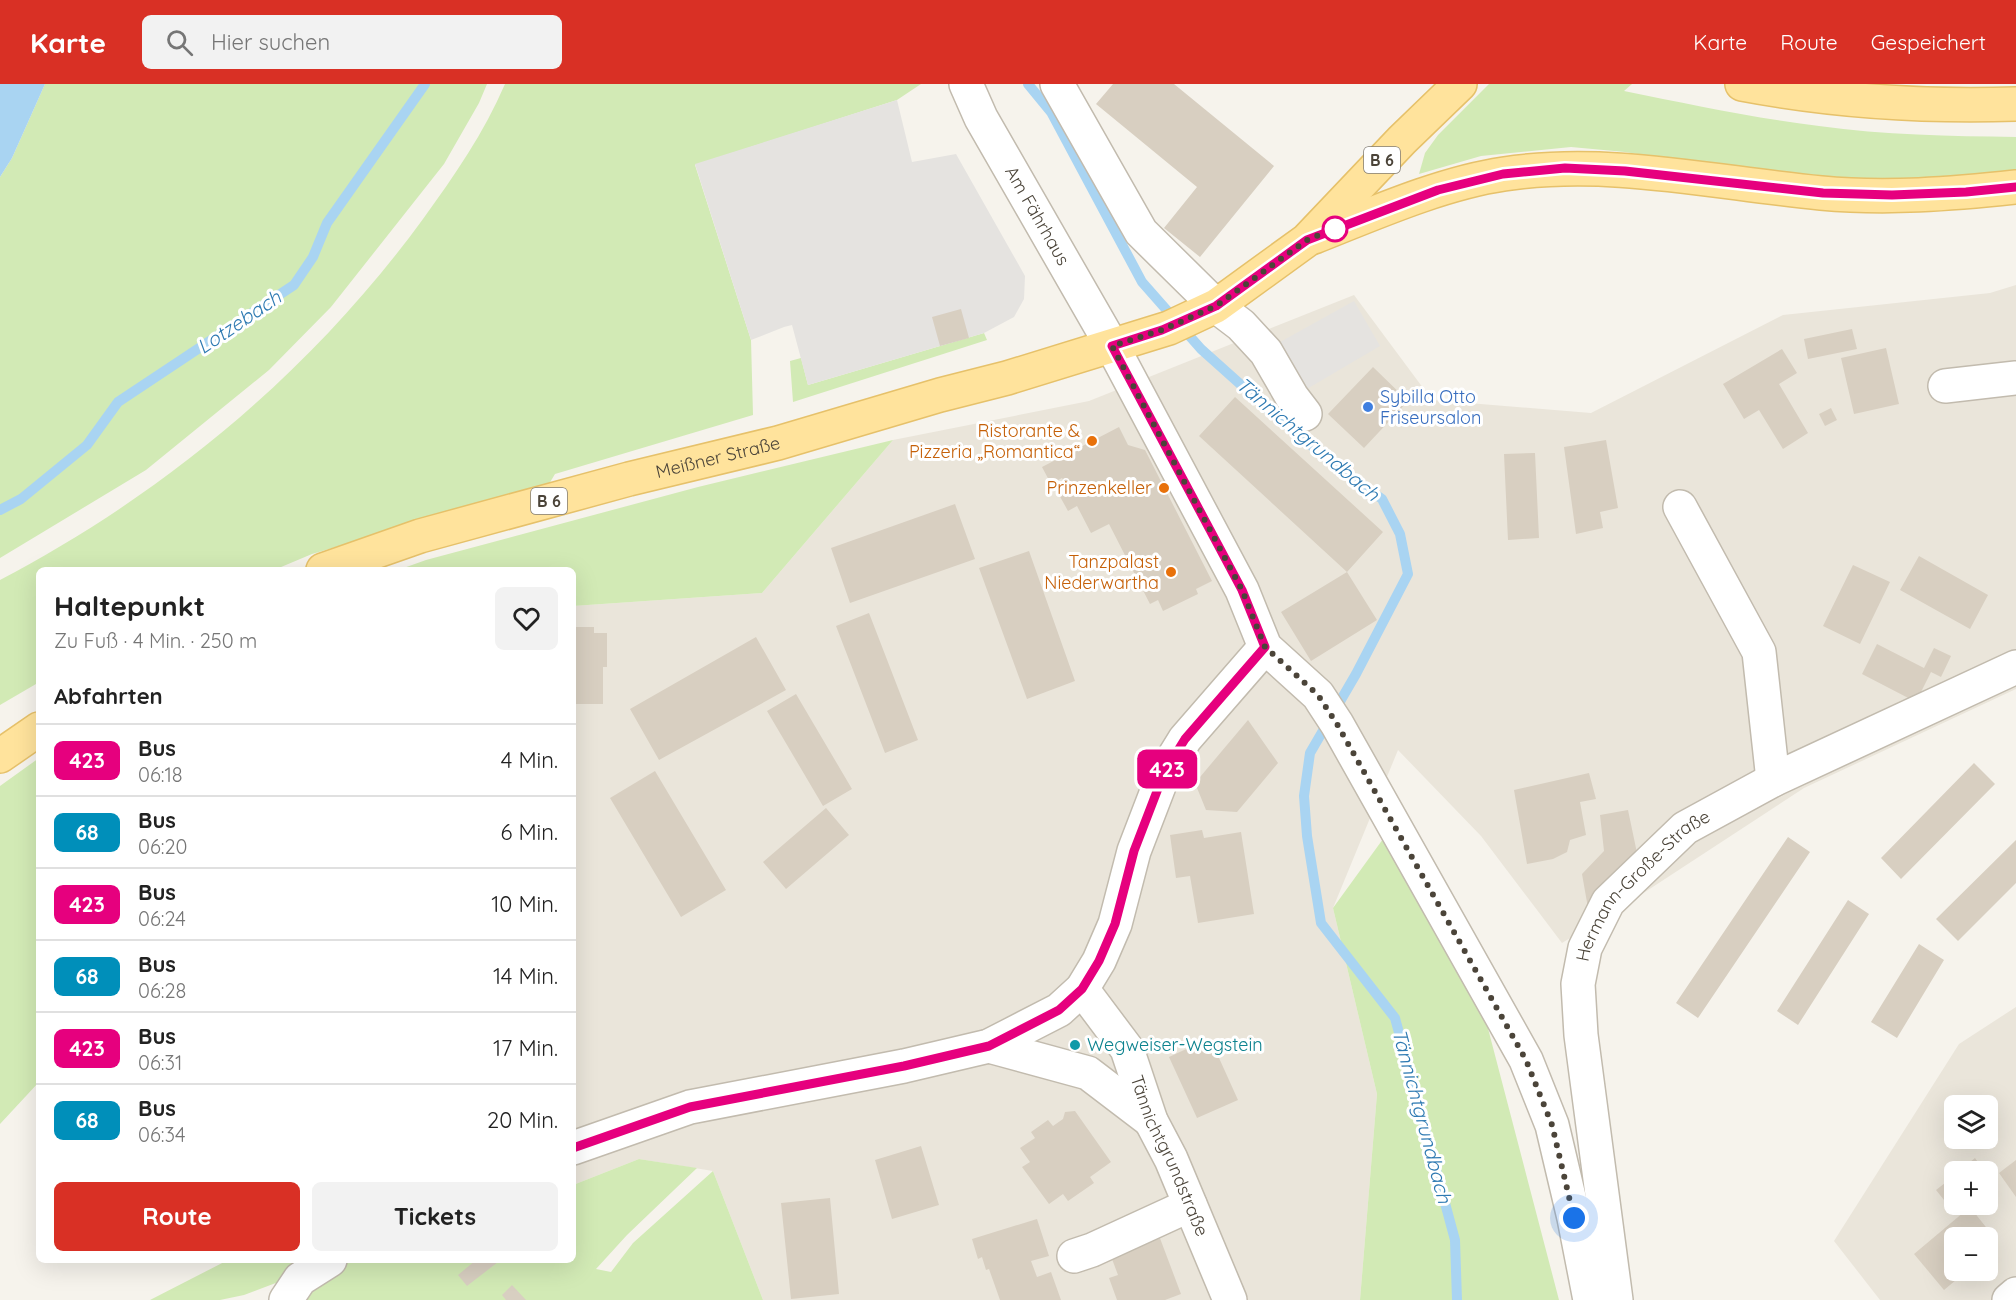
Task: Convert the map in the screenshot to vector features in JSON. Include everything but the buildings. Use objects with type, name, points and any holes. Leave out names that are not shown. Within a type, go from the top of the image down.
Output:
[{"type":"main road","name":"B 6","points":[[1112,346],[1162,330],[1204,311],[1307,240],[1394,148],[1460,84]]},
{"type":"main road","points":[[1742,84],[1878,102],[1940,105],[2016,104]]},
{"type":"main road","name":"B 6","points":[[1307,240],[1438,190],[1503,174],[1565,168],[1625,171],[1823,193],[1903,195],[2016,187]]},
{"type":"main road","name":"Meißner Straße","points":[[332,567],[420,536],[629,479],[778,443],[1112,346]]},
{"type":"main road","points":[[0,756],[36,731]]},
{"type":"street","name":"Am Fährhaus","points":[[966,84],[981,118],[1112,346],[1242,590],[1265,647]]},
{"type":"street","points":[[1057,84],[1141,232],[1204,311],[1240,325],[1266,352],[1292,397],[1305,414]]},
{"type":"street","points":[[1945,386],[2016,378]]},
{"type":"street","points":[[1680,507],[1759,652],[1773,780]]},
{"type":"street","points":[[576,1147],[690,1107],[904,1066],[989,1046],[1059,1010],[1082,989],[1099,961],[1115,924],[1134,851],[1164,773],[1185,739],[1265,647],[1318,695],[1337,724],[1526,1060],[1552,1125],[1590,1300]]},
{"type":"street","name":"Hermann-Große-Straße","points":[[1616,1300],[1581,1035],[1578,984],[1586,948],[1608,902],[1685,828],[1773,780],[2016,667]]},
{"type":"street","name":"Tännichtgrundstraße","points":[[1082,989],[1127,1049],[1151,1121],[1171,1159],[1230,1300]]},
{"type":"street","points":[[989,1046],[1088,1073],[1151,1121]]},
{"type":"street","points":[[1074,1256],[1190,1205]]},
{"type":"street","points":[[286,1300],[300,1279],[325,1263]]},
{"type":"street","points":[[2009,1300],[2016,1294]]},
{"type":"shaded area","points":[[897,100],[912,162],[956,154],[1025,276],[1024,299],[1014,317],[984,333],[808,385],[792,325],[751,340],[695,164]]},
{"type":"shaded area","points":[[2016,285],[2016,689],[1804,788],[1642,894],[1562,943],[1481,836],[1398,750],[1333,908],[1377,1094],[1360,1300],[763,1300],[713,1171],[639,1159],[576,1184],[576,606],[762,593],[893,440],[1089,401],[1354,295],[1432,400],[1591,413],[1783,315],[1990,293]]},
{"type":"shaded area","points":[[1354,301],[1380,346],[1300,393],[1273,346]]},
{"type":"shaded area","points":[[2016,1007],[2016,1300],[1880,1300],[1834,1241],[1959,1044]]},
{"type":"green space","points":[[45,84],[487,84],[479,103],[444,164],[331,307],[269,370],[146,470],[0,558],[0,177],[12,158]]},
{"type":"green space","points":[[505,84],[921,84],[897,100],[695,165],[751,340],[753,415],[555,474],[549,484],[312,554],[281,567],[36,567],[36,684],[0,705],[0,580],[61,546],[178,468],[284,377],[380,275],[457,170]]},
{"type":"green space","points":[[1489,84],[1632,84],[1624,91],[1794,123],[1892,133],[2016,137],[2016,174],[1891,182],[1732,169],[1625,152],[1571,147],[1481,156],[1419,174],[1425,153],[1438,135]]},
{"type":"green space","points":[[984,333],[987,340],[793,402],[790,361],[801,358],[808,385]]},
{"type":"green space","points":[[893,440],[762,593],[576,606],[576,567],[406,567],[426,560],[698,487]]},
{"type":"green space","points":[[36,760],[36,1085],[0,1124],[0,786]]},
{"type":"green space","points":[[1383,839],[1485,1017],[1559,1300],[1360,1300],[1377,1094],[1333,908]]},
{"type":"green space","points":[[639,1159],[697,1168],[627,1235],[596,1269],[611,1272],[633,1243],[713,1171],[763,1300],[301,1300],[281,1281],[244,1295],[220,1300],[150,1300],[222,1263],[576,1263],[576,1184]]},
{"type":"water","points":[[0,84],[45,84],[12,158],[0,177]]},
{"type":"waterway","name":"Lotzebach","points":[[0,510],[21,499],[87,445],[118,402],[294,285],[313,257],[327,223],[425,84]]},
{"type":"waterway","name":"Tännichtgrundbach","points":[[1028,84],[1051,112],[1142,282],[1201,349],[1336,466],[1382,499],[1400,534],[1408,574],[1356,674],[1310,753],[1304,796],[1307,836],[1321,923],[1395,1018],[1455,1240],[1457,1300]]},
{"type":"bus line","name":"423","points":[[576,1147],[690,1107],[904,1066],[989,1046],[1059,1010],[1082,989],[1099,961],[1115,924],[1134,851],[1164,773],[1185,739],[1265,647],[1242,590],[1112,346],[1162,330],[1216,306],[1244,288],[1307,240],[1438,190],[1503,174],[1565,168],[1625,171],[1823,193],[1892,195],[2016,187]]},
{"type":"place","name":"Sybilla Otto Friseursalon","points":[[1368,407]]},
{"type":"place","name":"Ristorante & Pizzeria „Romantica“","points":[[1092,441]]},
{"type":"place","name":"Prinzenkeller","points":[[1164,488]]},
{"type":"place","name":"Tanzpalast Niederwartha","points":[[1171,572]]},
{"type":"place","name":"Wegweiser-Wegstein","points":[[1075,1045]]},
{"type":"route","points":[[1335,229],[1341,226],[1307,240],[1244,288],[1216,306],[1162,330],[1112,346],[1242,590],[1265,647],[1318,695],[1337,724],[1526,1060],[1552,1125],[1574,1218]]}]
